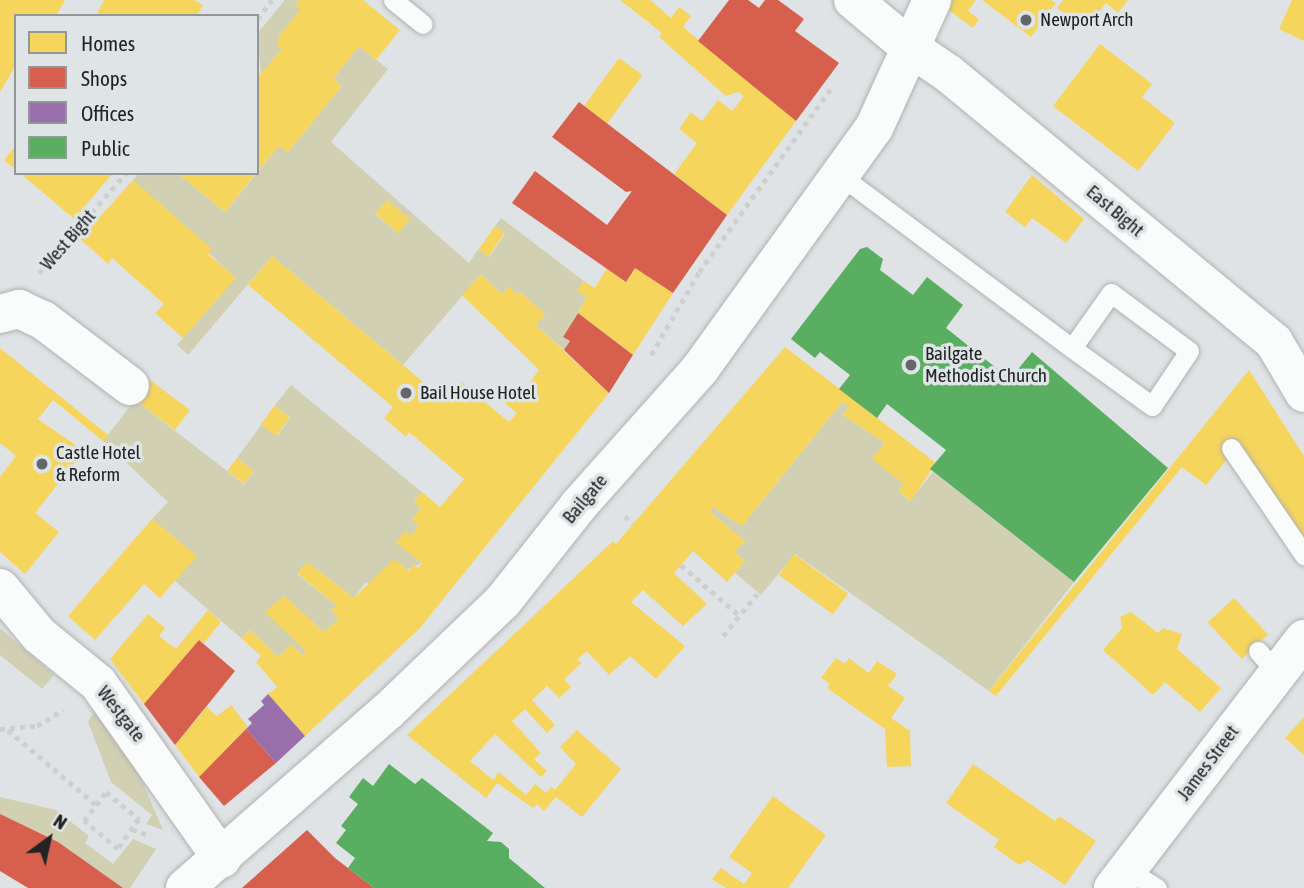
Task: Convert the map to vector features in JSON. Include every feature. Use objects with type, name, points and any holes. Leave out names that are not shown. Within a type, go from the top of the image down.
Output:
[{"type":"street","name":"East Bight","points":[[853,0],[908,46],[950,74],[1274,342],[1304,393]]},
{"type":"street","name":"Bailgate","points":[[185,888],[222,859],[503,601],[579,505],[700,369],[874,128],[908,46],[932,0]]},
{"type":"street","points":[[6,312],[43,320],[130,386]]},
{"type":"street","name":"Westgate","points":[[0,588],[34,629],[98,682],[222,859]]},
{"type":"street","name":"James Street","points":[[1133,882],[1267,661],[1304,639]]},
{"type":"lane","points":[[393,0],[423,24]]},
{"type":"lane","points":[[841,176],[1072,348],[1152,406],[1189,351],[1111,293],[1072,348]]},
{"type":"lane","points":[[1231,448],[1304,555]]},
{"type":"path","points":[[259,16],[272,0]]},
{"type":"path","points":[[647,359],[699,272],[831,88]]},
{"type":"path","name":"West Bight","points":[[6,312],[124,175]]},
{"type":"path","points":[[624,515],[634,524]]},
{"type":"path","points":[[681,565],[739,615]]},
{"type":"path","points":[[723,636],[757,594]]},
{"type":"path","points":[[0,729],[37,726],[68,704]]},
{"type":"path","points":[[8,730],[96,805]]},
{"type":"path","points":[[106,792],[139,819],[132,829],[118,849],[84,821],[106,792]]},
{"type":"path","points":[[132,829],[139,831]]},
{"type":"shaded area","points":[[285,0],[299,0],[295,5],[301,9],[280,35],[277,45],[282,49],[261,74],[259,32]]},
{"type":"shaded area","points":[[359,46],[388,69],[331,142],[469,263],[478,249],[489,257],[505,234],[495,226],[501,218],[584,281],[577,291],[587,297],[563,337],[570,341],[564,350],[536,325],[545,314],[520,292],[517,295],[509,287],[502,294],[481,274],[403,365],[272,256],[188,355],[177,345],[235,278],[133,180],[137,175],[179,175],[225,212],[255,175],[259,175],[259,170],[279,146],[288,152],[342,86],[333,79]],"holes":[[[387,200],[409,219],[398,233],[375,214]]]},
{"type":"shaded area","points":[[291,385],[422,492],[414,502],[421,508],[412,519],[419,525],[411,536],[422,563],[371,586],[366,582],[354,598],[307,562],[297,574],[337,606],[331,610],[339,619],[324,632],[284,596],[266,612],[306,651],[302,655],[291,644],[278,657],[250,630],[242,639],[175,581],[196,556],[152,519],[168,502],[103,441],[135,400],[244,484],[254,471],[237,458],[261,425],[278,435],[290,417],[274,406]]},
{"type":"shaded area","points":[[842,402],[849,407],[843,415],[885,443],[873,459],[904,484],[898,491],[910,501],[933,472],[1074,582],[989,691],[795,554],[761,595],[735,573],[745,561],[735,552],[745,541],[710,512],[713,507],[742,526]]},
{"type":"shaded area","points":[[0,628],[54,675],[42,689],[0,655]]},
{"type":"shaded area","points":[[94,712],[137,769],[163,830],[146,824],[152,815],[111,782],[88,722]]},
{"type":"shaded area","points":[[0,797],[56,810],[89,836],[85,843],[113,864],[133,839],[156,849],[130,888],[123,888],[0,814]]},
{"type":"building: Homes","points":[[0,0],[65,0],[57,14],[14,14],[14,68],[0,92]]},
{"type":"building: Homes","points":[[104,0],[194,0],[203,5],[198,14],[97,14]]},
{"type":"building: Homes","points":[[299,0],[363,0],[400,30],[376,60],[359,46],[333,79],[342,86],[288,152],[279,146],[259,170],[259,72],[261,74],[282,49],[277,45],[280,35],[301,9],[295,5]]},
{"type":"building: Homes","points":[[620,0],[650,0],[671,18],[679,7],[691,16],[683,27],[796,121],[727,215],[674,174],[697,143],[679,129],[691,112],[702,121],[718,100],[732,111],[744,96],[738,92],[726,96],[659,37],[662,33]]},
{"type":"building: Homes","points":[[935,0],[976,0],[968,11],[979,19],[973,28]]},
{"type":"building: Homes","name":"Newport Arch","points":[[982,0],[1051,0],[1056,3],[1031,37]]},
{"type":"building: Homes","points":[[1063,0],[1128,0],[1118,13],[1106,3],[1086,29],[1057,8]]},
{"type":"building: Homes","points":[[1292,0],[1304,0],[1304,41],[1279,29]]},
{"type":"building: Homes","points":[[1100,44],[1152,84],[1142,97],[1175,123],[1138,171],[1053,106]]},
{"type":"building: Homes","points":[[619,58],[642,75],[607,124],[584,107]]},
{"type":"building: Homes","points":[[14,148],[14,168],[4,160]]},
{"type":"building: Homes","points":[[22,175],[111,175],[74,219]]},
{"type":"building: Homes","points":[[179,175],[254,175],[225,212]]},
{"type":"building: Homes","points":[[1032,175],[1084,219],[1066,243],[1032,218],[1025,227],[1005,212]]},
{"type":"building: Homes","points":[[133,180],[212,249],[208,254],[236,278],[183,338],[155,313],[164,304],[112,258],[108,264],[80,239]]},
{"type":"building: Homes","points":[[387,200],[410,219],[398,233],[375,214]]},
{"type":"building: Homes","points":[[495,226],[505,233],[488,257],[478,250]]},
{"type":"building: Homes","points":[[272,256],[446,401],[461,382],[509,422],[517,413],[501,400],[512,387],[528,401],[537,390],[529,383],[539,370],[462,295],[481,274],[502,294],[509,286],[517,295],[520,292],[545,314],[536,325],[609,393],[420,628],[305,736],[268,694],[277,687],[256,662],[261,656],[242,639],[250,630],[278,657],[291,644],[302,655],[306,651],[265,612],[284,596],[324,632],[339,619],[331,610],[337,606],[297,573],[307,562],[354,598],[394,559],[409,571],[413,565],[418,568],[422,563],[396,543],[405,531],[411,536],[419,525],[412,519],[421,508],[414,502],[422,492],[440,507],[464,479],[409,432],[406,437],[384,418],[393,407],[248,285]]},
{"type":"building: Homes","points":[[607,268],[626,282],[635,268],[673,293],[633,355],[578,313],[587,297],[577,291],[584,281],[595,288]]},
{"type":"building: Homes","points":[[785,347],[936,463],[911,501],[898,491],[904,484],[872,459],[885,443],[843,415],[849,407],[842,402],[742,526],[713,507],[710,512],[745,541],[735,552],[745,561],[727,582],[693,551],[674,573],[707,604],[683,626],[643,590],[631,602],[685,646],[656,679],[630,656],[609,675],[587,651],[577,660],[582,663],[564,679],[571,687],[559,698],[547,686],[532,700],[555,725],[547,733],[525,709],[512,721],[541,753],[534,759],[547,771],[541,777],[495,734],[470,761],[493,780],[499,772],[526,795],[535,784],[546,793],[551,787],[555,790],[576,764],[560,747],[577,730],[621,769],[582,817],[556,797],[544,811],[537,804],[533,808],[497,783],[486,798],[407,735],[613,541],[616,544]]},
{"type":"building: Homes","name":"Castle Hotel & Reform","points":[[0,348],[108,435],[103,441],[53,400],[38,419],[84,451],[35,513],[59,532],[25,574],[0,552],[0,477],[16,456],[0,443]]},
{"type":"building: Homes","points":[[1249,370],[1304,456],[1304,544],[1239,444],[1206,485],[1182,467],[996,696],[989,691]]},
{"type":"building: Homes","points":[[150,380],[190,410],[175,430],[135,400]]},
{"type":"building: Homes","points":[[274,406],[290,417],[276,436],[261,425]]},
{"type":"building: Homes","points":[[237,458],[254,471],[244,483],[227,471]]},
{"type":"building: Homes","points":[[152,519],[197,556],[160,598],[144,584],[95,640],[68,616]]},
{"type":"building: Homes","points":[[794,554],[848,593],[833,614],[779,575]]},
{"type":"building: Homes","points":[[1234,598],[1268,635],[1242,659],[1208,623]]},
{"type":"building: Homes","points":[[208,610],[221,622],[204,643],[199,640],[144,704],[110,659],[148,614],[165,628],[159,636],[176,649]]},
{"type":"building: Homes","points":[[1131,612],[1158,633],[1163,628],[1182,634],[1177,649],[1221,688],[1200,712],[1165,682],[1153,695],[1103,650],[1122,628],[1120,617]]},
{"type":"building: Homes","points":[[836,658],[845,664],[849,658],[869,673],[877,661],[897,674],[888,686],[905,698],[891,718],[910,731],[911,766],[887,767],[885,729],[827,688],[830,684],[821,678]]},
{"type":"building: Homes","points":[[231,705],[248,727],[199,777],[175,745],[207,707],[217,716]]},
{"type":"building: Homes","points":[[1304,717],[1304,755],[1285,738]]},
{"type":"building: Homes","points":[[973,764],[1055,821],[1059,816],[1096,841],[1065,885],[1028,860],[1019,865],[994,847],[999,840],[946,803]]},
{"type":"building: Homes","points":[[773,796],[826,835],[788,888],[726,888],[712,879],[721,868],[744,884],[752,873],[729,857]]},
{"type":"building: Shops","points":[[729,0],[748,0],[759,8],[765,0],[778,0],[804,19],[795,31],[839,63],[796,121],[698,41]]},
{"type":"building: Shops","points":[[579,102],[727,215],[673,293],[635,268],[626,282],[512,203],[535,171],[607,225],[632,191],[626,192],[552,137]]},
{"type":"building: Shops","points":[[578,313],[633,355],[609,393],[564,350],[570,341],[563,337]]},
{"type":"building: Shops","points":[[199,640],[235,671],[175,745],[144,704]]},
{"type":"building: Shops","points":[[246,729],[276,763],[224,806],[199,777]]},
{"type":"building: Shops","points":[[0,814],[58,842],[123,888],[28,888],[0,871]]},
{"type":"building: Shops","points":[[307,830],[335,858],[374,888],[242,888]]},
{"type":"building: Offices","points":[[268,694],[305,736],[276,763],[246,729],[252,723],[248,719],[264,705],[261,701]]},
{"type":"building: Public","points":[[867,247],[883,259],[880,270],[913,295],[927,277],[963,305],[946,328],[1010,379],[1032,352],[1168,468],[1074,582],[930,469],[946,450],[887,404],[877,418],[839,389],[850,375],[820,352],[815,358],[791,339],[860,249]]},
{"type":"building: Public","points":[[389,764],[415,784],[422,778],[493,833],[487,841],[501,842],[509,849],[509,858],[545,888],[374,888],[348,868],[355,858],[336,843],[346,830],[341,826],[358,804],[349,797],[363,778],[373,786]]},
{"type":"place","name":"Newport Arch","points":[[1026,20]]},
{"type":"place","name":"Bailgate Methodist Church","points":[[911,365]]},
{"type":"place","name":"Bail House Hotel","points":[[406,393]]},
{"type":"place","name":"Castle Hotel & Reform","points":[[42,464]]}]
